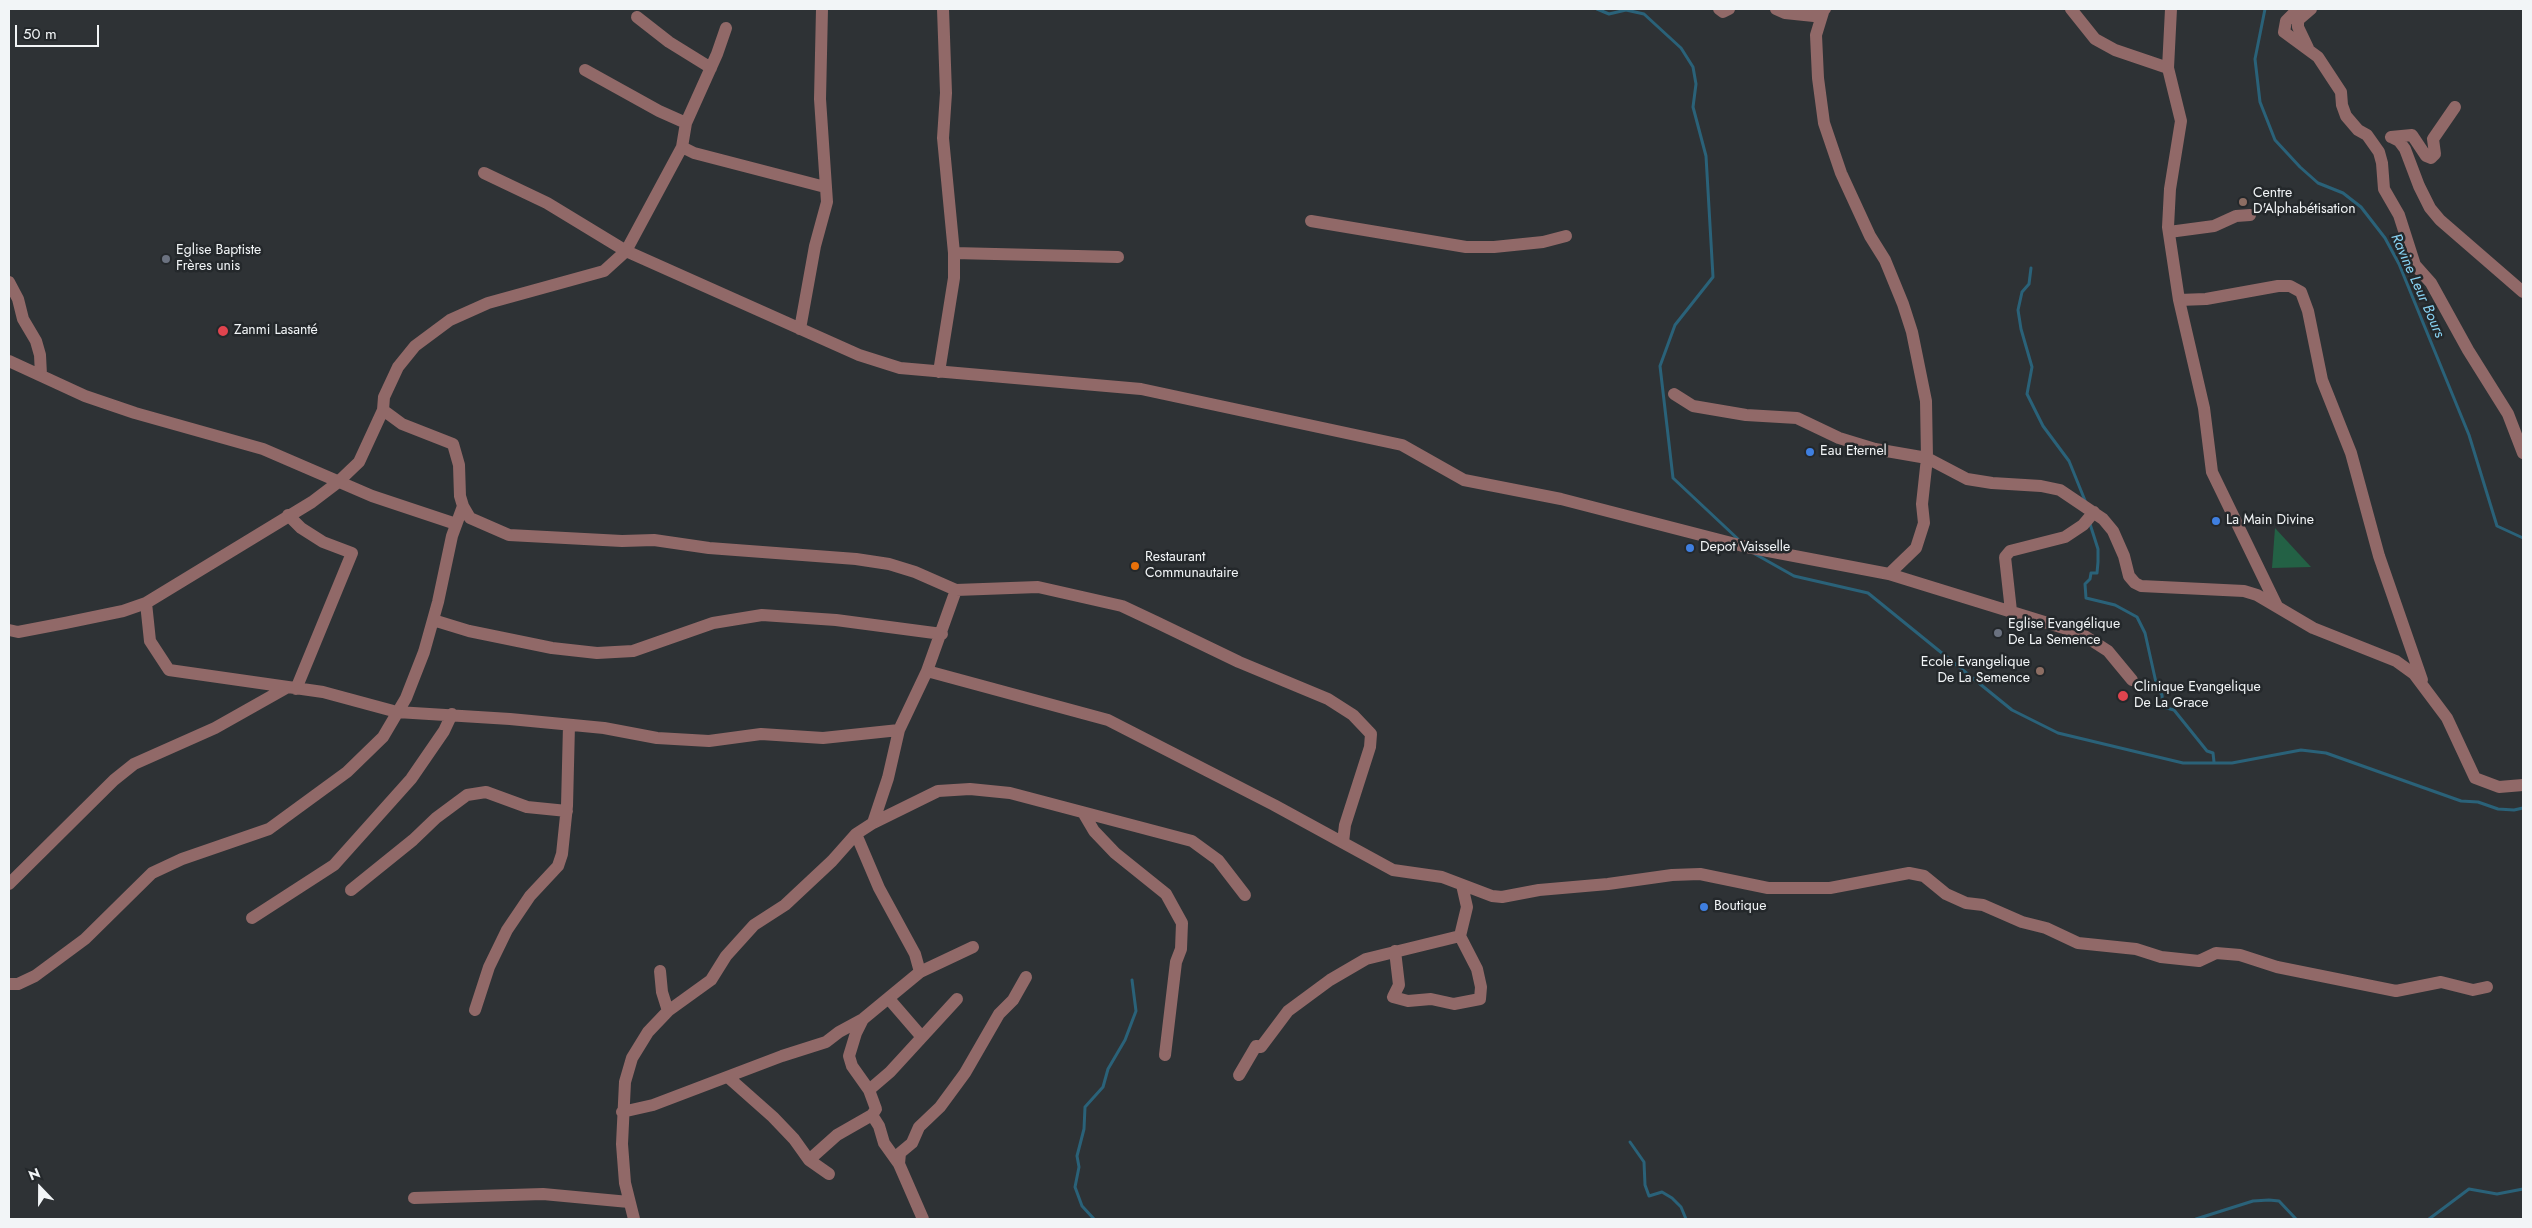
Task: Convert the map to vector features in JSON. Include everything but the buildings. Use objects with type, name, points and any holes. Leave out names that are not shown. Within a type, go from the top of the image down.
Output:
[{"type":"street","points":[[800,329],[815,246],[826,202],[820,99],[822,9]]},
{"type":"street","points":[[939,372],[954,278],[954,253],[943,138],[946,93],[943,9]]},
{"type":"street","points":[[1719,9],[1723,12],[1729,9]]},
{"type":"street","points":[[1776,9],[1785,14],[1814,16],[1824,9]]},
{"type":"street","points":[[1824,9],[1816,35],[1818,78],[1824,123],[1840,173],[1870,236],[1885,260],[1912,332],[1926,401],[1927,458],[1922,504],[1924,523],[1920,542],[1889,574]]},
{"type":"street","points":[[2071,9],[2095,38],[2115,50],[2168,68]]},
{"type":"street","points":[[2171,9],[2168,68],[2181,121],[2170,188],[2168,232],[2178,300],[2204,408],[2212,472],[2277,606]]},
{"type":"street","points":[[2311,9],[2298,13],[2300,34],[2308,48],[2318,57],[2325,72],[2336,83],[2341,92],[2342,105],[2346,116],[2358,130],[2368,135],[2379,152],[2382,163],[2384,190],[2399,215],[2415,265],[2431,282],[2468,350],[2508,414],[2523,452]]},
{"type":"street","points":[[637,17],[668,42],[711,68]]},
{"type":"street","points":[[9,630],[18,632],[65,624],[123,611],[146,603],[312,502],[359,462],[383,410],[384,397],[398,367],[415,346],[450,320],[488,303],[604,271],[626,251],[682,146],[686,123],[711,68],[726,28]]},
{"type":"street","points":[[585,70],[658,111],[686,123]]},
{"type":"street","points":[[2455,107],[2434,139],[2435,154],[2431,158],[2426,156],[2412,134],[2391,137],[2399,141],[2405,149],[2430,208],[2440,220],[2523,292]]},
{"type":"street","points":[[682,146],[694,153],[825,187]]},
{"type":"street","points":[[484,173],[558,209],[626,251],[859,355],[900,368],[1151,391],[1402,445],[1464,480],[1561,499],[1746,547],[1889,574],[2080,633],[2108,651],[2132,680]]},
{"type":"street","points":[[2168,232],[2214,226],[2236,216],[2250,215]]},
{"type":"street","points":[[1311,221],[1466,247],[1494,248],[1543,242],[1566,236]]},
{"type":"street","points":[[954,253],[1118,257]]},
{"type":"street","points":[[9,282],[18,299],[23,319],[36,341],[40,355],[41,375]]},
{"type":"street","points":[[2178,300],[2206,299],[2278,286],[2290,286],[2301,292],[2308,311],[2322,380],[2351,453],[2379,556],[2425,689]]},
{"type":"street","points":[[9,361],[86,396],[135,413],[263,449],[372,496],[456,524]]},
{"type":"street","points":[[1674,394],[1693,406],[1746,415],[1797,418],[1839,438],[1875,449],[1927,458],[1967,479],[1992,484],[2040,486],[2060,490],[2089,518]]},
{"type":"street","points":[[383,410],[402,424],[453,444],[459,465],[463,506],[470,518],[509,535],[622,541],[654,540],[709,548],[856,559],[898,566],[956,590],[1038,587],[1122,606],[1239,662],[1328,699],[1353,715],[1371,734],[1370,747],[1346,825],[1343,842]]},
{"type":"street","points":[[9,984],[18,984],[35,976],[85,939],[152,873],[182,860],[269,829],[347,772],[382,737],[406,698],[420,662],[433,620],[456,524],[463,506]]},
{"type":"street","points":[[9,884],[114,780],[134,764],[215,728],[291,688],[352,553],[316,537],[301,528],[288,515]]},
{"type":"street","points":[[2011,611],[2005,557],[2016,549],[2058,540],[2089,518],[2103,519],[2113,530],[2124,556],[2129,576],[2135,583],[2141,586],[2244,591],[2257,595],[2313,628],[2396,661],[2414,674],[2447,718],[2475,778],[2499,787],[2523,785]]},
{"type":"street","points":[[873,822],[888,778],[899,730],[927,671],[942,634],[956,590]]},
{"type":"street","points":[[146,603],[150,641],[169,670],[323,692],[397,712],[452,714],[604,728],[657,738],[709,741],[761,734],[824,738],[899,730]]},
{"type":"street","points":[[433,620],[469,631],[542,646],[597,652],[633,651],[713,623],[762,615],[845,621],[942,634]]},
{"type":"street","points":[[927,671],[1108,720],[1393,870],[1442,877],[1492,896],[1502,897],[1538,890],[1608,884],[1672,875],[1700,874],[1768,888],[1830,888],[1909,873],[1924,876],[1946,894],[1966,903],[1983,905],[2022,922],[2046,928],[2078,943],[2136,949],[2161,958],[2199,961],[2216,953],[2240,955],[2278,967],[2396,991],[2441,982],[2473,990],[2487,987]]},
{"type":"street","points":[[252,918],[334,865],[411,780],[444,731],[452,714]]},
{"type":"street","points":[[475,1010],[489,967],[507,930],[530,896],[558,866],[562,854],[567,811],[569,726]]},
{"type":"street","points":[[634,1219],[629,1202],[622,1144],[622,1112],[625,1082],[632,1058],[648,1032],[668,1011],[711,980],[726,956],[754,925],[785,905],[856,834],[873,822],[938,791],[958,789],[1010,794],[1055,803],[1084,814],[1135,824],[1192,841],[1218,860],[1245,895]]},
{"type":"street","points":[[351,890],[413,840],[436,818],[467,795],[486,792],[527,807],[567,811]]},
{"type":"street","points":[[1084,814],[1094,831],[1115,853],[1166,894],[1182,923],[1181,949],[1176,962],[1165,1055]]},
{"type":"street","points":[[856,834],[880,888],[915,954],[920,972]]},
{"type":"street","points":[[1395,952],[1399,985],[1393,997],[1408,1001],[1431,999],[1454,1004],[1480,1000],[1481,988],[1477,969],[1460,936],[1466,907],[1462,885]]},
{"type":"street","points":[[1239,1075],[1256,1046],[1261,1047],[1288,1011],[1312,992],[1366,959],[1460,936]]},
{"type":"street","points":[[622,1112],[653,1105],[729,1078],[782,1056],[826,1042],[839,1032],[863,1019],[920,972],[973,947]]},
{"type":"street","points":[[660,971],[662,992],[668,1011]]},
{"type":"street","points":[[899,1164],[900,1154],[912,1143],[919,1127],[940,1107],[966,1073],[999,1014],[1013,1000],[1026,977]]},
{"type":"street","points":[[889,999],[921,1036]]},
{"type":"street","points":[[870,1090],[890,1072],[921,1036],[957,999]]},
{"type":"street","points":[[809,1160],[837,1135],[872,1115],[876,1109],[870,1090],[862,1082],[849,1056],[856,1033],[863,1019]]},
{"type":"street","points":[[729,1078],[773,1117],[794,1139],[809,1160],[829,1174]]},
{"type":"street","points":[[872,1115],[879,1126],[884,1143],[910,1184],[923,1219]]},
{"type":"street","points":[[414,1198],[543,1194],[629,1202]]},
{"type":"green space","points":[[2275,528],[2311,567],[2272,568]]},
{"type":"waterway","points":[[1597,9],[1609,14],[1626,10],[1644,14],[1681,48],[1693,67],[1696,84],[1693,107],[1706,156],[1713,277],[1675,325],[1660,366],[1673,478],[1739,540]]},
{"type":"waterway","name":"Ravine Leur Bours","points":[[2265,9],[2255,59],[2260,102],[2275,140],[2318,183],[2343,193],[2361,207],[2385,238],[2399,264],[2469,435],[2497,526],[2523,538]]},
{"type":"waterway","points":[[2031,268],[2029,284],[2022,292],[2018,310],[2021,329],[2032,367],[2027,394],[2043,426],[2069,461],[2086,503]]},
{"type":"waterway","points":[[2090,524],[2098,549],[2098,562],[2097,573],[2091,573],[2090,579],[2085,584],[2086,598],[2115,605],[2137,617],[2145,633],[2157,687],[2162,695],[2163,707],[2174,710],[2207,751],[2213,753],[2214,762]]},
{"type":"waterway","points":[[1755,554],[1794,576],[1868,593],[2012,710],[2058,733],[2183,763],[2232,763],[2301,750],[2326,753],[2461,801],[2478,802],[2498,809],[2514,810],[2523,808]]},
{"type":"waterway","points":[[1094,1219],[1082,1206],[1075,1187],[1079,1167],[1077,1156],[1084,1129],[1085,1107],[1103,1087],[1108,1069],[1125,1040],[1136,1011],[1132,980]]},
{"type":"waterway","points":[[1630,1142],[1644,1162],[1645,1185],[1649,1196],[1662,1192],[1672,1198],[1681,1207],[1686,1219]]},
{"type":"waterway","name":"Ravine Leur Bours","points":[[2429,1219],[2469,1189],[2497,1194],[2523,1189]]},
{"type":"waterway","name":"Ravine Leur Bours","points":[[2196,1219],[2253,1201],[2269,1200],[2279,1201],[2296,1219]]},
{"type":"place","name":"Centre D'Alphabétisation","points":[[2243,202]]},
{"type":"place","name":"Eglise Baptiste Frères unis","points":[[166,259]]},
{"type":"place","name":"Zanmi Lasanté","points":[[223,331]]},
{"type":"place","name":"Eau Eternel","points":[[1810,452]]},
{"type":"place","name":"La Main Divine","points":[[2216,521]]},
{"type":"place","name":"Depot Vaisselle","points":[[1690,548]]},
{"type":"place","name":"Restaurant Communautaire","points":[[1135,566]]},
{"type":"place","name":"Eglise Evangélique De La Semence","points":[[1998,633]]},
{"type":"place","name":"Ecole Evangelique De La Semence","points":[[2040,671]]},
{"type":"place","name":"Clinique Evangelique De La Grace","points":[[2123,696]]},
{"type":"place","name":"Boutique","points":[[1704,907]]}]
